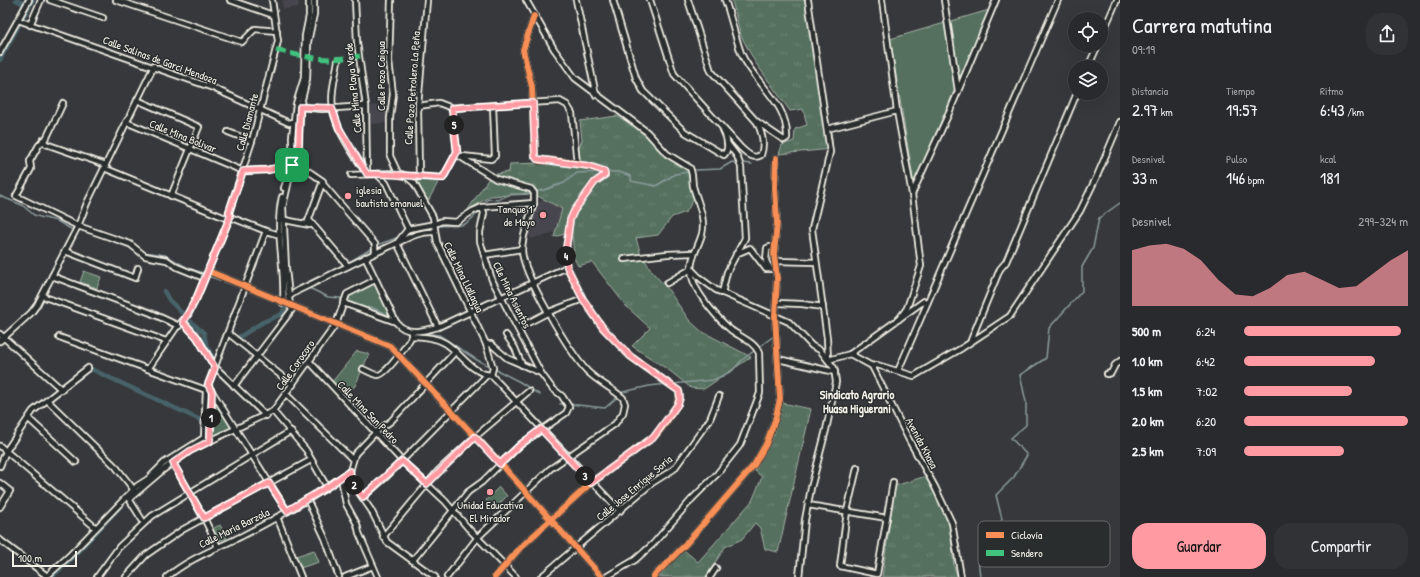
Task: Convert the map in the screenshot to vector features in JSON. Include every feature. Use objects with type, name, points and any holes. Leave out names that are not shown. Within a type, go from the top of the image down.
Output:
[{"type":"street","points":[[0,52],[29,0]]},
{"type":"street","points":[[30,25],[41,0]]},
{"type":"street","points":[[50,0],[103,18]]},
{"type":"street","points":[[116,0],[242,42],[255,29],[276,31]]},
{"type":"street","points":[[230,0],[238,1],[273,15]]},
{"type":"street","name":"Calle Diamante","points":[[148,369],[166,341],[183,322],[197,297],[229,218],[229,212],[261,111],[278,41],[272,0]]},
{"type":"street","points":[[295,164],[294,122],[299,91],[304,78],[305,36],[309,16],[309,0]]},
{"type":"street","points":[[283,303],[284,285],[280,235],[281,219],[287,188],[295,164],[300,107],[307,79],[308,42],[314,14],[314,0]]},
{"type":"street","name":"Calle Mina Playa Verde","points":[[355,0],[357,42],[366,106],[367,174]]},
{"type":"street","name":"Calle Pozo Caigua","points":[[391,0],[389,61],[393,94],[390,118],[390,156],[398,173]]},
{"type":"street","name":"Calle Pozo Petrolero La Peña","points":[[419,177],[417,151],[418,106],[427,0]]},
{"type":"street","points":[[526,0],[534,16],[572,75],[596,95],[651,135],[667,154],[690,168],[702,215],[702,227],[691,269],[695,285],[716,315],[732,330],[758,350],[760,393],[740,445],[717,474],[646,552],[606,577]]},
{"type":"street","points":[[576,0],[596,95]]},
{"type":"street","points":[[613,0],[636,78],[643,91],[685,132],[724,155],[726,154],[727,143]]},
{"type":"street","points":[[650,0],[674,74],[722,129],[731,135],[748,154],[758,157],[761,155],[763,137],[756,121]]},
{"type":"street","points":[[688,0],[707,64],[711,71],[756,121],[784,140],[787,138],[782,111],[741,53],[725,0]]},
{"type":"street","points":[[808,0],[830,152],[812,228],[823,308],[828,360]]},
{"type":"street","points":[[882,0],[897,111],[912,194],[921,266],[907,308],[899,319]]},
{"type":"street","points":[[944,0],[958,91]]},
{"type":"street","points":[[912,194],[958,91],[996,0]]},
{"type":"street","points":[[898,371],[1058,0]]},
{"type":"street","points":[[1108,21],[1117,0]]},
{"type":"street","points":[[495,577],[504,564],[591,483],[653,438],[678,404],[680,398],[679,391],[630,356],[603,328],[583,299],[567,267],[566,249],[570,220],[574,211],[595,182],[605,175],[604,171],[578,164],[537,159],[535,156],[532,87],[523,50],[534,16]]},
{"type":"street","name":"Calle Salinas de Garci Mendoza","points":[[18,20],[154,66],[213,88],[289,123],[294,122]]},
{"type":"street","points":[[338,60],[332,108],[339,128],[367,174]]},
{"type":"street","points":[[2,339],[31,313],[42,296],[78,226],[87,203],[154,66]]},
{"type":"street","points":[[137,100],[199,127],[171,196]]},
{"type":"street","points":[[971,340],[1074,100]]},
{"type":"street","points":[[418,106],[439,103],[452,108],[560,101],[567,105],[572,113],[578,164]]},
{"type":"street","points":[[63,103],[44,140],[30,161],[31,169],[16,196],[78,226],[130,244],[145,256],[167,260],[177,267],[204,278]]},
{"type":"street","points":[[300,107],[332,108],[366,106]]},
{"type":"street","points":[[456,154],[491,159],[495,156],[493,106]]},
{"type":"street","points":[[350,175],[398,173],[406,176],[443,178],[456,154],[457,148],[452,108]]},
{"type":"street","points":[[827,129],[897,111]]},
{"type":"street","name":"Calle Mina Bolivar","points":[[126,122],[243,171],[267,170],[295,164]]},
{"type":"street","points":[[850,354],[872,366],[877,364],[914,376],[962,348],[971,340],[1010,316],[1072,224],[1097,176],[1120,122]]},
{"type":"street","points":[[722,129],[727,143],[736,156],[741,174],[745,238],[727,272],[722,293]]},
{"type":"street","points":[[228,132],[252,141]]},
{"type":"street","points":[[1112,140],[1120,136]]},
{"type":"street","points":[[44,140],[46,144],[105,167],[171,196],[280,235]]},
{"type":"street","points":[[447,577],[478,537],[525,492],[567,456],[601,435],[615,424],[623,412],[625,401],[620,395],[595,378],[576,357],[533,283],[523,258],[522,249],[534,203],[534,193],[531,189],[496,180],[456,154]]},
{"type":"street","points":[[653,577],[685,544],[754,465],[775,420],[780,399],[776,316],[778,278],[775,261],[777,223],[775,188],[776,158]]},
{"type":"street","points":[[295,164],[322,179],[323,184],[375,244],[375,252]]},
{"type":"street","points":[[377,174],[386,182],[408,229]]},
{"type":"street","name":"Calle Mina Llallagua","points":[[406,176],[414,183],[432,214],[437,242],[486,344],[493,368],[489,375]]},
{"type":"street","points":[[308,222],[323,184]]},
{"type":"street","points":[[397,243],[408,229],[435,224],[442,221],[456,222],[482,207],[534,203]]},
{"type":"street","name":"Clle Mina Asientos","points":[[482,207],[484,213],[480,236],[488,270],[541,373],[552,388],[562,396],[569,407],[566,413],[541,429]]},
{"type":"street","points":[[281,219],[308,222],[314,226],[348,266]]},
{"type":"street","points":[[281,219],[289,296],[292,307]]},
{"type":"street","points":[[0,540],[46,576],[134,490],[203,439],[207,388],[266,231]]},
{"type":"street","points":[[283,303],[289,296],[375,252],[423,232],[435,232]]},
{"type":"street","points":[[397,243],[438,327]]},
{"type":"street","points":[[736,254],[750,248],[766,269],[770,269],[766,260],[768,248],[775,246]]},
{"type":"street","points":[[484,256],[522,249]]},
{"type":"street","points":[[65,251],[135,278],[138,268]]},
{"type":"street","points":[[624,258],[667,254],[694,254]]},
{"type":"street","points":[[365,257],[396,322],[402,329],[412,334],[447,344],[478,370],[489,375],[591,483],[620,511]]},
{"type":"street","points":[[775,261],[816,262]]},
{"type":"street","points":[[363,369],[379,375],[398,355],[412,334],[438,327],[567,267]]},
{"type":"street","points":[[667,283],[691,269]]},
{"type":"street","points":[[691,269],[708,285],[722,293],[789,322],[828,360],[836,372],[836,382],[826,430],[808,505],[799,577]]},
{"type":"street","points":[[208,271],[292,307],[385,343],[451,411],[551,519],[602,577]]},
{"type":"street","points":[[52,276],[151,313],[179,326]]},
{"type":"street","name":"Calle Corocoro","points":[[171,462],[236,428],[266,416],[273,411],[336,324],[347,294],[375,280]]},
{"type":"street","points":[[42,296],[166,341]]},
{"type":"street","points":[[518,328],[549,312],[583,299]]},
{"type":"street","points":[[828,360],[850,354],[924,301],[927,303]]},
{"type":"street","points":[[343,303],[396,322]]},
{"type":"street","points":[[777,303],[802,304],[823,308]]},
{"type":"street","points":[[234,386],[292,307]]},
{"type":"street","points":[[183,322],[197,337],[215,368],[266,416]]},
{"type":"street","points":[[228,333],[293,385]]},
{"type":"street","points":[[0,334],[2,339],[62,390]]},
{"type":"street","points":[[506,335],[515,348],[522,365]]},
{"type":"street","points":[[59,337],[148,369],[207,388],[212,392],[236,428],[287,511]]},
{"type":"street","points":[[486,344],[491,344],[507,358],[533,368],[541,373]]},
{"type":"street","points":[[435,577],[394,548],[383,537],[371,510],[351,481],[350,471],[352,459],[376,432],[391,421],[455,352]]},
{"type":"street","points":[[778,359],[836,372]]},
{"type":"street","points":[[1107,374],[1111,373],[1115,364],[1120,361]]},
{"type":"street","name":"Calle Mina San Pedro","points":[[309,362],[402,461],[453,510],[516,577]]},
{"type":"street","name":"Avenida Khasa","points":[[872,366],[949,516],[961,577]]},
{"type":"street","points":[[0,466],[6,451],[33,411],[62,390],[88,368]]},
{"type":"street","points":[[363,497],[402,461],[489,375]]},
{"type":"street","points":[[383,537],[427,484],[475,437],[529,391]]},
{"type":"street","points":[[210,441],[212,392]]},
{"type":"street","points":[[286,394],[352,459]]},
{"type":"street","name":"Calle Jose Enrique Soria","points":[[541,577],[652,483],[678,464],[710,419],[718,396]]},
{"type":"street","points":[[47,400],[116,467],[134,490]]},
{"type":"street","points":[[273,411],[306,450],[327,487]]},
{"type":"street","points":[[29,419],[76,462]]},
{"type":"street","points":[[413,560],[468,492],[482,482],[520,445],[541,429]]},
{"type":"street","points":[[97,577],[119,547],[144,523],[190,492],[291,431]]},
{"type":"street","points":[[0,446],[96,528]]},
{"type":"street","points":[[126,577],[146,555],[182,530],[312,460]]},
{"type":"street","points":[[171,462],[190,492],[218,547]]},
{"type":"street","points":[[144,523],[129,499],[171,462]]},
{"type":"street","points":[[857,468],[847,511],[840,566],[878,574],[893,482]]},
{"type":"street","name":"Calle María Barzola","points":[[167,577],[197,556],[277,517],[327,487],[350,471]]},
{"type":"street","points":[[341,478],[346,504],[357,524],[359,533],[378,577]]},
{"type":"street","points":[[0,483],[10,491],[0,507]]},
{"type":"street","points":[[307,499],[325,538],[339,577]]},
{"type":"street","points":[[808,505],[887,518]]},
{"type":"street","points":[[277,517],[301,577]]},
{"type":"street","points":[[345,577],[373,566]]},
{"type":"street","points":[[710,577],[716,568]]},
{"type":"shaded area","points":[[282,0],[298,0],[299,7],[283,9]]},
{"type":"shaded area","points":[[369,105],[388,107],[389,123],[370,124]]},
{"type":"shaded area","name":"Tanque 1° de Mayo","points":[[543,200],[562,209],[555,232],[531,239],[528,234],[529,227],[536,204]]},
{"type":"green space","points":[[732,0],[807,0],[832,138],[832,149],[779,154],[782,145],[794,141],[795,129],[807,125],[803,109],[790,111],[755,62],[741,36]]},
{"type":"green space","points":[[989,10],[914,184],[890,39]]},
{"type":"green space","points":[[617,116],[637,128],[672,158],[689,162],[694,170],[694,199],[686,212],[672,217],[658,235],[636,238],[640,252],[653,273],[667,288],[689,320],[701,331],[751,357],[704,389],[691,388],[670,371],[632,346],[650,328],[626,306],[592,262],[578,266],[574,258],[572,232],[554,237],[562,209],[534,194],[490,196],[467,211],[491,175],[509,172],[510,164],[573,162],[582,140],[580,121]]},
{"type":"green space","points":[[416,178],[440,179],[428,201],[415,182]]},
{"type":"green space","points":[[84,271],[101,277],[97,288],[80,282]]},
{"type":"green space","points":[[371,283],[375,285],[391,318],[346,302],[349,295]]},
{"type":"green space","points":[[357,351],[369,354],[355,386],[344,395],[332,382]]},
{"type":"green space","points":[[782,403],[811,409],[778,552],[765,549],[760,528],[755,523],[742,539],[725,547],[706,577],[659,577],[684,550],[698,562],[752,501],[762,477],[755,471],[774,435]]},
{"type":"green space","points":[[215,404],[232,426],[230,429],[214,436],[212,434]]},
{"type":"green space","points":[[926,476],[950,525],[954,567],[958,577],[882,577],[895,486]]},
{"type":"green space","points":[[499,487],[507,496],[494,509],[486,500]]},
{"type":"green space","points":[[220,525],[227,538],[219,541],[212,529]]},
{"type":"green space","points":[[314,550],[319,562],[300,568],[296,556]]},
{"type":"waterway","points":[[16,0],[24,4],[26,0]]},
{"type":"waterway","points":[[23,17],[33,0]]},
{"type":"waterway","points":[[311,2],[311,20]]},
{"type":"waterway","points":[[0,60],[20,23]]},
{"type":"waterway","points":[[294,140],[297,158]]},
{"type":"waterway","points":[[696,170],[720,169],[732,162],[738,163]]},
{"type":"waterway","points":[[742,163],[752,164]]},
{"type":"waterway","points":[[483,204],[488,199],[498,200],[510,194],[521,194],[544,190],[564,183],[577,173],[601,172]]},
{"type":"waterway","points":[[605,172],[619,172],[631,176],[631,181],[656,186],[675,174],[688,172]]},
{"type":"waterway","points":[[0,196],[22,205],[34,215],[57,221],[71,229],[84,230]]},
{"type":"waterway","points":[[1001,521],[996,495],[1014,477],[1027,455],[1011,438],[1026,425],[1026,402],[1020,375],[1046,358],[1049,328],[1082,291],[1082,267],[1093,248],[1099,218],[1120,203]]},
{"type":"waterway","points":[[438,226],[458,226],[466,224],[481,209]]},
{"type":"waterway","points":[[407,234],[434,227]]},
{"type":"waterway","points":[[92,233],[103,237]]},
{"type":"waterway","points":[[377,245],[399,237]]},
{"type":"waterway","points":[[110,240],[133,249]]},
{"type":"waterway","points":[[336,270],[374,247]]},
{"type":"waterway","points":[[144,252],[165,255],[188,268],[203,273]]},
{"type":"waterway","points":[[208,276],[242,288]]},
{"type":"waterway","points":[[307,287],[328,297],[340,298],[344,300]]},
{"type":"waterway","points":[[247,290],[278,302]]},
{"type":"waterway","points":[[164,291],[169,300],[185,316]]},
{"type":"waterway","points":[[364,309],[371,307],[392,317]]},
{"type":"waterway","points":[[238,338],[263,322],[282,314],[284,309]]},
{"type":"waterway","points":[[397,320],[407,328]]},
{"type":"waterway","points":[[190,321],[204,333],[206,344],[213,358]]},
{"type":"waterway","points":[[421,333],[439,335],[477,360],[520,382],[540,395]]},
{"type":"waterway","points":[[672,384],[713,380],[732,371],[742,360],[775,335]]},
{"type":"waterway","points":[[91,369],[207,423]]},
{"type":"waterway","points":[[569,404],[605,408],[623,392],[649,386],[667,384]]},
{"type":"waterway","points":[[560,404],[566,404]]},
{"type":"waterway","points":[[51,577],[70,560],[119,508]]},
{"type":"waterway","points":[[979,567],[980,577]]},
{"type":"marked path","points":[[276,50],[327,59],[360,56]]},
{"type":"cycle path","points":[[495,577],[520,548],[591,483],[658,433],[674,410],[679,396],[679,391],[630,356],[603,328],[583,299],[567,267],[566,249],[570,220],[574,211],[595,182],[605,175],[604,171],[588,166],[564,161],[539,161],[535,156],[532,87],[523,50],[534,16]]},
{"type":"cycle path","points":[[653,577],[685,545],[754,465],[766,444],[775,420],[780,399],[775,316],[777,278],[774,254],[777,223],[775,187],[776,158]]},
{"type":"cycle path","points":[[208,271],[390,346],[500,463],[602,577]]},
{"type":"place","name":"iglesia bautista emanuel","points":[[348,196]]},
{"type":"place","name":"Tanque 1° de Mayo","points":[[543,215]]},
{"type":"place","name":"Unidad Educativa El Mirador","points":[[490,492]]},
{"type":"district","name":"Sindicato Agrario Huasa Higuerani","points":[[857,401]]},
{"type":"route","points":[[533,103],[535,156],[539,161],[549,160],[589,166],[604,171],[605,175],[603,178],[595,182],[578,202],[570,220],[566,258],[567,267],[570,274],[593,316],[622,349],[679,391],[680,398],[675,409],[653,438],[591,483],[541,429],[520,445],[500,464],[475,437],[427,484],[402,461],[363,497],[351,481],[350,471],[287,511],[269,483],[204,518],[173,463],[190,451],[210,441],[212,392],[208,385],[215,368],[197,337],[183,322],[197,297],[230,217],[229,212],[243,171],[267,170],[292,165],[298,164],[298,123],[300,107],[332,108],[339,128],[367,174],[398,173],[406,176],[443,178],[457,152],[452,108],[533,103]]}]
